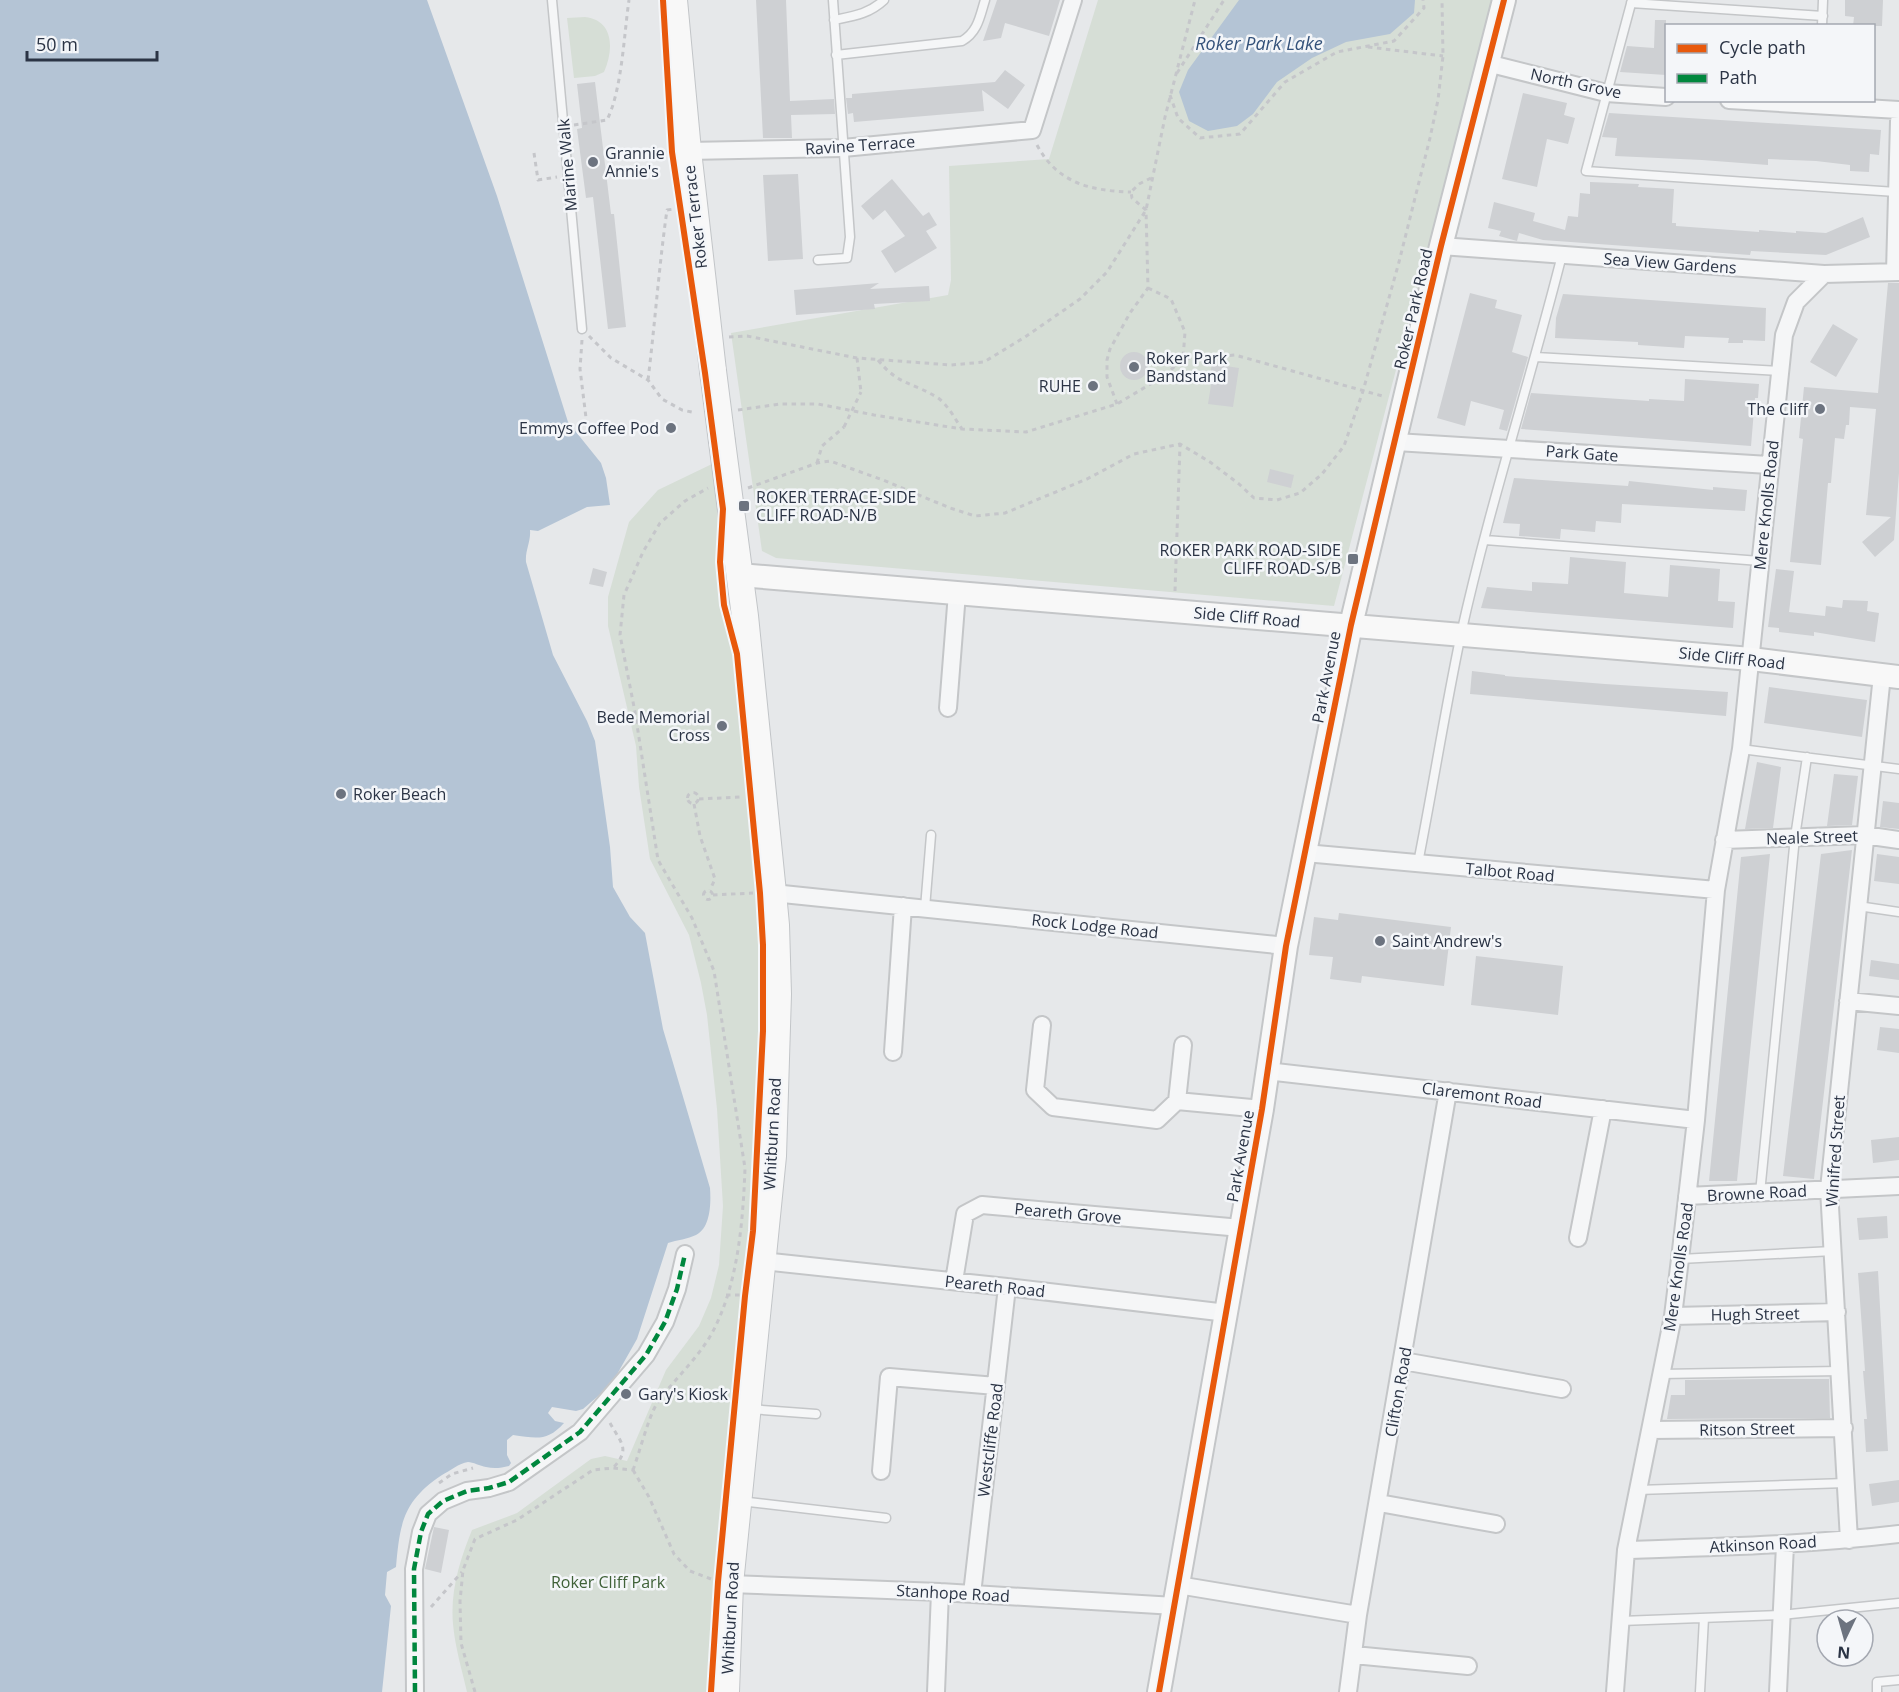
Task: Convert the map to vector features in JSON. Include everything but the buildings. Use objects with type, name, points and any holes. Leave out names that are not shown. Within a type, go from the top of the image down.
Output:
[{"type":"main road","name":"Roker Terrace","points":[[674,0],[688,151],[722,442],[724,498],[739,575]]},
{"type":"main road","name":"Whitburn Road","points":[[726,1692],[722,1579],[739,1500],[748,1409],[774,1132],[778,994],[776,925],[767,893],[746,616],[739,575]]},
{"type":"street","points":[[1032,130],[1073,0]]},
{"type":"street","name":"Roker Park Road","points":[[1351,625],[1441,246],[1504,0]]},
{"type":"street","name":"North Grove","points":[[1487,63],[1606,93],[1665,97]]},
{"type":"street","points":[[1789,102],[1899,110]]},
{"type":"street","points":[[1897,272],[1896,192],[1899,121]]},
{"type":"street","name":"Ravine Terrace","points":[[688,151],[843,148],[1032,130]]},
{"type":"street","name":"Sea View Gardens","points":[[1441,246],[1824,274],[1897,272]]},
{"type":"street","name":"Mere Knolls Road","points":[[1615,1692],[1626,1550],[1672,1316],[1680,1258],[1696,1120],[1716,890],[1741,749],[1784,335],[1796,302],[1824,274]]},
{"type":"street","name":"Park Gate","points":[[1396,442],[1769,465]]},
{"type":"street","name":"Side Cliff Road","points":[[739,575],[1751,659],[1890,676]]},
{"type":"street","points":[[948,708],[957,593]]},
{"type":"street","name":"Park Avenue","points":[[1159,1692],[1262,1109],[1286,946],[1351,625]]},
{"type":"street","name":"Winifred Street","points":[[1849,1540],[1829,1189],[1872,765],[1890,676]]},
{"type":"street","name":"Neale Street","points":[[1724,840],[1864,835],[1899,840]]},
{"type":"street","name":"Talbot Road","points":[[1305,853],[1716,890]]},
{"type":"street","name":"Rock Lodge Road","points":[[767,893],[1286,946]]},
{"type":"street","points":[[893,1052],[903,906]]},
{"type":"street","points":[[1848,1001],[1899,1006]]},
{"type":"street","points":[[1042,1025],[1035,1090],[1053,1107],[1157,1120],[1177,1101],[1183,1045]]},
{"type":"street","name":"Claremont Road","points":[[1267,1071],[1696,1120]]},
{"type":"street","name":"Clifton Road","points":[[1348,1692],[1358,1615],[1448,1091]]},
{"type":"street","points":[[1177,1101],[1262,1109]]},
{"type":"street","points":[[1578,1238],[1603,1109]]},
{"type":"street","name":"Browne Road","points":[[1687,1196],[1899,1186]]},
{"type":"street","name":"Peareth Grove","points":[[954,1281],[965,1214],[982,1205],[1241,1228]]},
{"type":"street","points":[[415,1692],[414,1569],[421,1532],[428,1514],[442,1501],[467,1491],[509,1482],[580,1432],[646,1355],[665,1322],[677,1288],[685,1254]]},
{"type":"street","name":"Peareth Road","points":[[762,1261],[1227,1313]]},
{"type":"street","name":"Westcliffe Road","points":[[972,1593],[1007,1287]]},
{"type":"street","name":"Hugh Street","points":[[1672,1316],[1837,1312]]},
{"type":"street","points":[[1403,1361],[1562,1389]]},
{"type":"street","points":[[881,1471],[889,1377],[996,1386]]},
{"type":"street","name":"Ritson Street","points":[[1650,1430],[1844,1428]]},
{"type":"street","points":[[1379,1503],[1496,1524]]},
{"type":"street","name":"Atkinson Road","points":[[1626,1550],[1785,1545],[1899,1534]]},
{"type":"street","points":[[1778,1692],[1785,1545]]},
{"type":"street","name":"Stanhope Road","points":[[722,1579],[940,1592],[1176,1595],[1358,1615]]},
{"type":"street","points":[[936,1692],[940,1592]]},
{"type":"street","points":[[1354,1654],[1468,1666]]},
{"type":"lane","name":"Marine Walk","points":[[552,0],[582,329]]},
{"type":"lane","points":[[818,260],[847,258],[850,237],[833,0]]},
{"type":"lane","points":[[834,20],[874,9],[884,0]]},
{"type":"lane","points":[[836,55],[962,41],[970,37],[976,28],[985,0]]},
{"type":"lane","points":[[1823,0],[1822,21],[1632,2],[1586,171],[1896,192]]},
{"type":"lane","points":[[1418,863],[1461,634],[1562,255]]},
{"type":"lane","points":[[1536,357],[1780,371]]},
{"type":"lane","points":[[1485,540],[1760,561]]},
{"type":"lane","points":[[1741,749],[1899,769]]},
{"type":"lane","points":[[1760,1193],[1795,837],[1807,757]]},
{"type":"lane","points":[[925,908],[931,835]]},
{"type":"lane","points":[[1857,906],[1899,912]]},
{"type":"lane","points":[[1680,1258],[1833,1251]]},
{"type":"lane","points":[[1661,1374],[1840,1371]]},
{"type":"lane","points":[[748,1409],[816,1414]]},
{"type":"lane","points":[[1638,1490],[1846,1483]]},
{"type":"lane","points":[[739,1500],[886,1518]]},
{"type":"lane","points":[[1621,1622],[1782,1615],[1899,1603]]},
{"type":"lane","points":[[1700,1692],[1704,1618]]},
{"type":"lane","points":[[1877,1692],[1877,1682],[1899,1680]]},
{"type":"path","points":[[564,126],[607,120],[616,93],[629,0]]},
{"type":"path","points":[[1117,404],[1107,377],[1107,360],[1110,349],[1130,313],[1148,288],[1146,210],[1170,95],[1195,0]]},
{"type":"path","points":[[1175,77],[1224,0]]},
{"type":"path","points":[[1170,95],[1178,118],[1200,138],[1240,134],[1285,82],[1337,52],[1394,41],[1424,8],[1423,0]]},
{"type":"path","points":[[722,1579],[690,1571],[674,1554],[649,1497],[633,1470],[655,1407],[693,1361],[712,1332],[734,1277],[744,1197],[745,1168],[714,971],[692,918],[658,860],[635,712],[620,635],[624,595],[643,552],[660,523],[685,501],[710,487],[724,498],[817,463],[830,461],[975,516],[1005,513],[1087,478],[1134,454],[1180,444],[1210,462],[1254,498],[1277,500],[1300,493],[1322,474],[1344,446],[1363,390],[1415,202],[1438,100],[1443,56],[1442,0]]},
{"type":"path","points":[[1365,47],[1443,56]]},
{"type":"path","points":[[1032,130],[1042,157],[1053,169],[1079,185],[1109,192],[1131,192],[1139,184],[1152,178]]},
{"type":"path","points":[[534,153],[538,180],[568,176]]},
{"type":"path","points":[[1131,192],[1132,198],[1146,210]]},
{"type":"path","points":[[678,197],[680,209]]},
{"type":"path","points":[[648,380],[658,272],[667,210]]},
{"type":"path","points":[[709,339],[747,336],[857,358],[878,360],[951,365],[984,362],[1080,299],[1107,272],[1146,210]]},
{"type":"path","points":[[1148,288],[1171,299],[1185,332],[1183,359]]},
{"type":"path","points":[[582,329],[611,358],[648,380],[662,399],[682,410],[705,414]]},
{"type":"path","points":[[582,329],[580,369],[588,434]]},
{"type":"path","points":[[738,410],[780,404],[818,404],[962,429],[1026,432],[1117,404],[1164,376],[1183,359],[1235,355],[1405,403]]},
{"type":"path","points":[[817,463],[822,446],[844,427],[861,392],[857,358]]},
{"type":"path","points":[[878,360],[887,372],[903,383],[940,399],[962,429]]},
{"type":"path","points":[[1148,369],[1164,376]]},
{"type":"path","points":[[1173,611],[1180,444]]},
{"type":"path","points":[[699,799],[693,792],[688,795],[687,800],[694,804],[700,836],[715,879],[710,890],[704,892],[705,898],[709,899],[713,895],[767,893]]},
{"type":"path","points":[[694,804],[699,799],[752,797]]},
{"type":"path","points":[[710,890],[713,895]]},
{"type":"path","points":[[726,1295],[745,1296],[746,1285]]},
{"type":"path","points":[[602,1408],[623,1446],[623,1456],[612,1468]]},
{"type":"path","points":[[436,1486],[452,1474],[473,1468]]},
{"type":"path","points":[[475,1692],[460,1643],[463,1570],[475,1539],[517,1520],[593,1470],[612,1468],[633,1470]]},
{"type":"path","points":[[425,1614],[463,1570]]},
{"type":"green space","points":[[1098,0],[1493,0],[1334,606],[776,558],[762,551],[731,333],[948,295],[951,280],[949,166],[1049,159]]},
{"type":"green space","points":[[567,18],[595,19],[606,30],[609,37],[609,55],[604,72],[595,76],[574,78]]},
{"type":"green space","name":"Roker Cliff Park","points":[[712,464],[723,509],[720,562],[724,605],[737,654],[760,893],[763,1031],[753,1231],[718,1582],[711,1692],[467,1692],[455,1641],[452,1612],[457,1576],[472,1530],[517,1513],[591,1459],[605,1456],[627,1461],[666,1370],[699,1326],[711,1298],[719,1265],[723,1206],[717,1109],[707,1015],[689,935],[650,859],[639,787],[636,746],[608,626],[608,597],[629,522],[658,490]]},
{"type":"water","name":"Roker Beach","points":[[0,0],[427,0],[497,196],[568,422],[601,463],[606,478],[610,505],[587,507],[538,531],[530,530],[526,562],[553,655],[595,741],[610,847],[613,887],[630,917],[645,933],[663,1029],[710,1188],[709,1214],[701,1232],[668,1243],[637,1339],[611,1385],[583,1409],[576,1411],[552,1407],[548,1413],[555,1421],[564,1423],[552,1433],[535,1438],[513,1435],[507,1440],[507,1455],[511,1463],[509,1466],[492,1468],[470,1462],[461,1464],[429,1485],[411,1504],[402,1525],[396,1567],[387,1572],[385,1595],[391,1606],[382,1692],[0,1692]]},
{"type":"water","name":"Roker Park Lake","points":[[1239,0],[1415,0],[1414,13],[1390,34],[1346,42],[1312,58],[1277,82],[1253,114],[1237,126],[1208,131],[1189,121],[1179,92],[1188,70]]},
{"type":"marked path","points":[[415,1692],[414,1569],[421,1532],[428,1514],[443,1501],[467,1491],[509,1482],[580,1432],[646,1355],[665,1322],[677,1289],[685,1254]]},
{"type":"cycle path","points":[[663,0],[672,152],[723,509],[720,562],[724,605],[737,654],[763,945],[763,1031],[753,1231],[718,1582],[711,1692]]},
{"type":"cycle path","points":[[1159,1692],[1262,1109],[1286,946],[1351,625],[1441,246],[1504,0]]},
{"type":"place","name":"Grannie Annie's","points":[[593,162]]},
{"type":"place","name":"Roker Park Bandstand","points":[[1134,367]]},
{"type":"place","name":"RUHE","points":[[1093,386]]},
{"type":"place","name":"The Cliff","points":[[1820,409]]},
{"type":"place","name":"Emmys Coffee Pod","points":[[671,428]]},
{"type":"place","name":"ROKER TERRACE-SIDE CLIFF ROAD-N/B","points":[[744,506]]},
{"type":"place","name":"ROKER PARK ROAD-SIDE CLIFF ROAD-S/B","points":[[1353,559]]},
{"type":"place","name":"Bede Memorial Cross","points":[[722,726]]},
{"type":"place","name":"Roker Beach","points":[[341,794]]},
{"type":"place","name":"Saint Andrew's","points":[[1380,941]]},
{"type":"place","name":"Gary's Kiosk","points":[[626,1394]]}]
